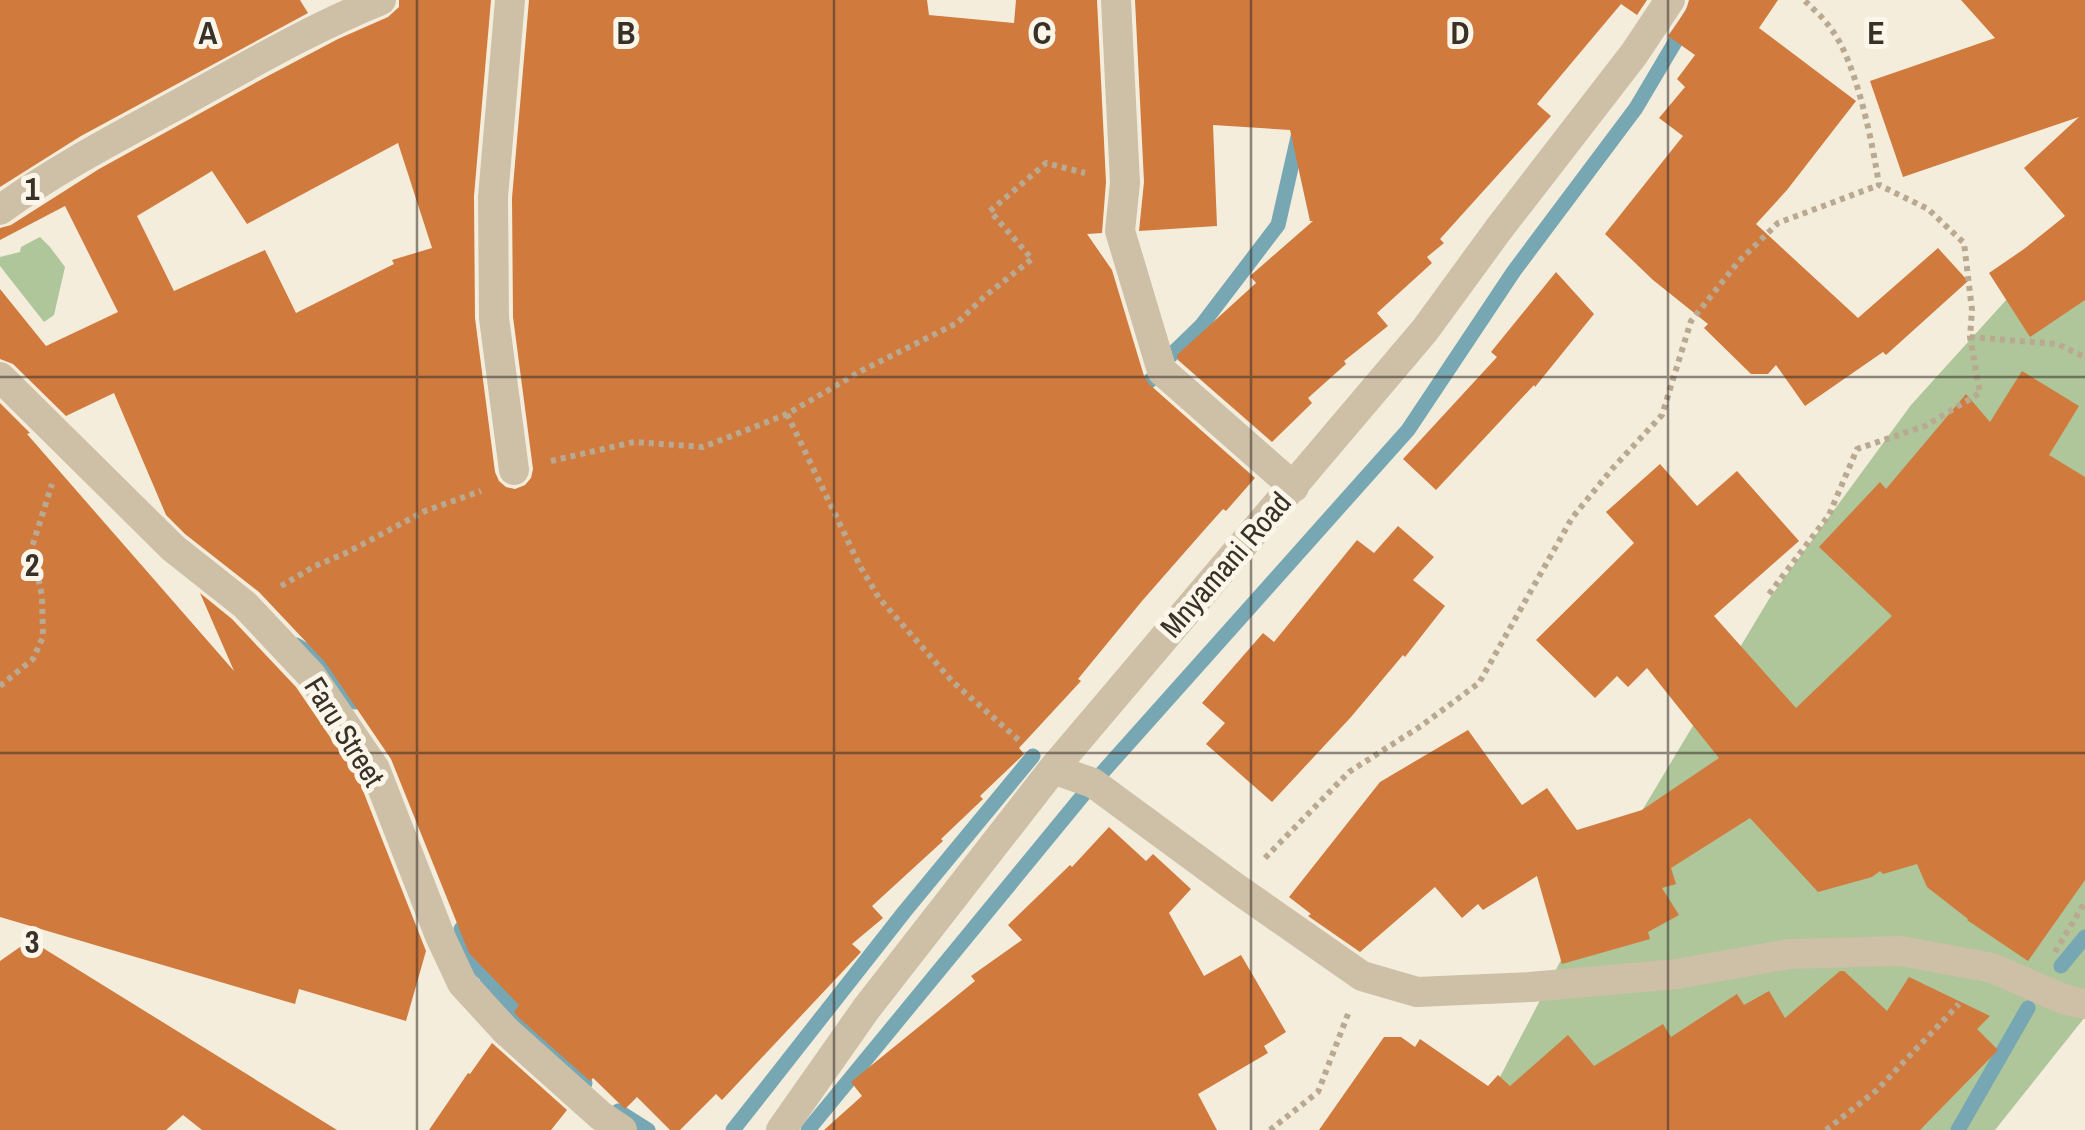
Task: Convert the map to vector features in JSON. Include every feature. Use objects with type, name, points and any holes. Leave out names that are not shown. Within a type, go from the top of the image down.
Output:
[{"type":"street","points":[[0,210],[242,69],[328,22],[381,0]]},
{"type":"street","points":[[510,0],[494,197],[494,318],[514,470]]},
{"type":"street","points":[[1116,0],[1126,182],[1120,231],[1162,371],[1294,487]]},
{"type":"street","name":"Mnyamani Road","points":[[782,1130],[866,1009],[1053,769],[1426,330],[1634,54],[1670,0]]},
{"type":"street","name":"Faru Street","points":[[0,377],[173,548],[244,606],[311,676],[374,769],[462,983],[506,1032],[600,1116],[622,1130]]},
{"type":"street","points":[[1053,769],[1093,783],[1362,976],[1418,992],[1677,974],[1790,954],[1901,952],[1992,968],[2066,1000],[2085,1004]]},
{"type":"path","points":[[1804,0],[1834,31],[1847,59],[1872,140],[1879,185]]},
{"type":"path","points":[[244,606],[425,511],[512,482],[514,470],[634,442],[703,447],[787,414],[862,370],[956,323],[1032,259],[990,211],[1046,163],[1126,182]]},
{"type":"path","points":[[1236,888],[1349,772],[1479,683],[1572,518],[1662,415],[1691,321],[1739,261],[1778,223],[1879,185],[1928,210],[1964,243],[1972,310],[1970,336],[1980,393],[1925,426],[1856,449],[1828,515],[1769,594]]},
{"type":"path","points":[[1970,336],[2057,344],[2085,357]]},
{"type":"path","points":[[787,414],[860,566],[880,598],[953,682],[1053,769]]},
{"type":"path","points":[[0,686],[33,659],[43,636],[42,596],[32,547],[50,487],[74,450]]},
{"type":"path","points":[[1826,1130],[1877,1090],[1992,968]]},
{"type":"path","points":[[1270,1130],[1318,1092],[1362,976]]},
{"type":"green space","points":[[2085,213],[2085,1017],[1995,1130],[1463,1130],[1501,1075],[1619,849],[1769,599],[1911,405]]},
{"type":"green space","points":[[40,237],[65,267],[54,315],[44,322],[0,266],[0,257],[20,252],[21,247]]},
{"type":"building","points":[[0,0],[300,0],[308,13],[81,136],[0,187]]},
{"type":"building","points":[[399,0],[491,0],[474,196],[475,318],[495,472],[506,487],[525,485],[533,469],[513,317],[512,198],[529,0],[927,0],[929,15],[1014,23],[1016,0],[1097,0],[1106,182],[1102,233],[1087,234],[1112,270],[1149,384],[1255,478],[1142,601],[1078,679],[1081,681],[1019,748],[1024,754],[980,796],[983,799],[943,841],[872,906],[883,918],[852,944],[861,952],[722,1100],[716,1094],[680,1130],[670,1130],[637,1097],[625,1109],[514,1012],[519,1005],[469,953],[391,759],[325,662],[259,592],[166,515],[114,393],[66,416],[13,364],[0,359],[0,289],[46,346],[118,312],[65,206],[0,240],[0,228],[11,225],[99,169],[338,39],[388,17],[399,7]],"holes":[[[398,143],[432,248],[392,260],[394,264],[296,313],[265,250],[174,291],[137,216],[212,171],[247,224]]]},
{"type":"building","points":[[1135,0],[1647,0],[1637,15],[1621,4],[1537,104],[1551,116],[1440,239],[1444,243],[1427,257],[1432,263],[1377,313],[1388,326],[1344,361],[1346,364],[1308,398],[1312,403],[1272,442],[1178,360],[1177,355],[1256,283],[1250,276],[1313,221],[1290,130],[1213,125],[1217,226],[1139,231],[1144,182]]},
{"type":"building","points":[[1689,0],[1778,0],[1759,28],[1856,101],[1756,224],[1858,318],[1938,248],[1968,281],[1886,355],[1883,352],[1805,406],[1776,365],[1768,374],[1751,374],[1704,328],[1708,324],[1653,280],[1605,234],[1683,136],[1659,118],[1685,87],[1677,79],[1695,55],[1668,36]]},
{"type":"building","points":[[1961,0],[2085,0],[2085,300],[2030,337],[1989,273],[2065,216],[2024,168],[2079,117],[1903,177],[1870,81],[1995,38]]},
{"type":"building","points":[[1556,272],[1594,314],[1535,387],[1436,490],[1403,459],[1497,357],[1491,352]]},
{"type":"building","points":[[2022,371],[2079,406],[2049,455],[2085,477],[2085,880],[2028,961],[1927,887],[1917,864],[1883,874],[1880,871],[1872,877],[1818,892],[1750,818],[1671,868],[1676,884],[1662,888],[1679,915],[1648,932],[1650,939],[1562,964],[1537,876],[1483,910],[1478,904],[1462,918],[1435,887],[1360,952],[1308,916],[1311,914],[1289,897],[1380,782],[1468,730],[1522,805],[1547,788],[1577,830],[1642,810],[1719,758],[1647,668],[1628,687],[1617,676],[1595,698],[1536,640],[1634,543],[1606,512],[1660,464],[1697,506],[1737,471],[1799,541],[1714,616],[1796,708],[1892,616],[1819,547],[1880,482],[1886,489],[1966,394],[1990,422]]},
{"type":"building","points":[[0,403],[234,671],[200,593],[232,619],[296,687],[358,778],[426,951],[406,1021],[299,989],[295,1004],[0,917]]},
{"type":"building","points":[[1398,526],[1434,557],[1413,580],[1445,606],[1405,657],[1272,802],[1206,744],[1225,723],[1202,703],[1263,633],[1274,642],[1357,540],[1374,553]]},
{"type":"building","points":[[1109,827],[1146,861],[1153,854],[1191,889],[1169,913],[1204,976],[1241,955],[1286,1032],[1264,1046],[1268,1053],[1198,1094],[1217,1130],[824,1130],[862,1096],[851,1082],[975,981],[971,976],[1022,940],[1008,925]]},
{"type":"building","points":[[30,940],[337,1130],[202,1130],[183,1115],[166,1130],[0,1130],[0,961]]},
{"type":"building","points":[[1840,971],[1887,1011],[1909,977],[1990,1016],[1977,1029],[1998,1050],[1920,1130],[1319,1130],[1384,1037],[1401,1037],[1415,1047],[1420,1039],[1488,1086],[1498,1075],[1510,1086],[1568,1035],[1594,1066],[1663,1024],[1671,1037],[1737,994],[1744,1005],[1769,991],[1785,1018]]},
{"type":"building","points":[[492,1043],[567,1110],[551,1130],[429,1130],[468,1073]]},
{"type":"waterway","points":[[808,1130],[1093,783],[1408,430],[1514,271],[1636,108],[1700,0]]},
{"type":"waterway","points":[[1132,395],[1162,371],[1166,360],[1201,326],[1278,225],[1298,137]]},
{"type":"waterway","points":[[296,645],[316,657],[355,702]]},
{"type":"waterway","points":[[733,1130],[1033,756]]},
{"type":"waterway","points":[[461,929],[471,963],[585,1083]]},
{"type":"waterway","points":[[2061,966],[2085,937]]},
{"type":"waterway","points":[[499,1012],[486,975],[503,959]]},
{"type":"waterway","points":[[1958,1130],[2028,1008]]},
{"type":"waterway","points":[[618,1111],[648,1130]]}]
